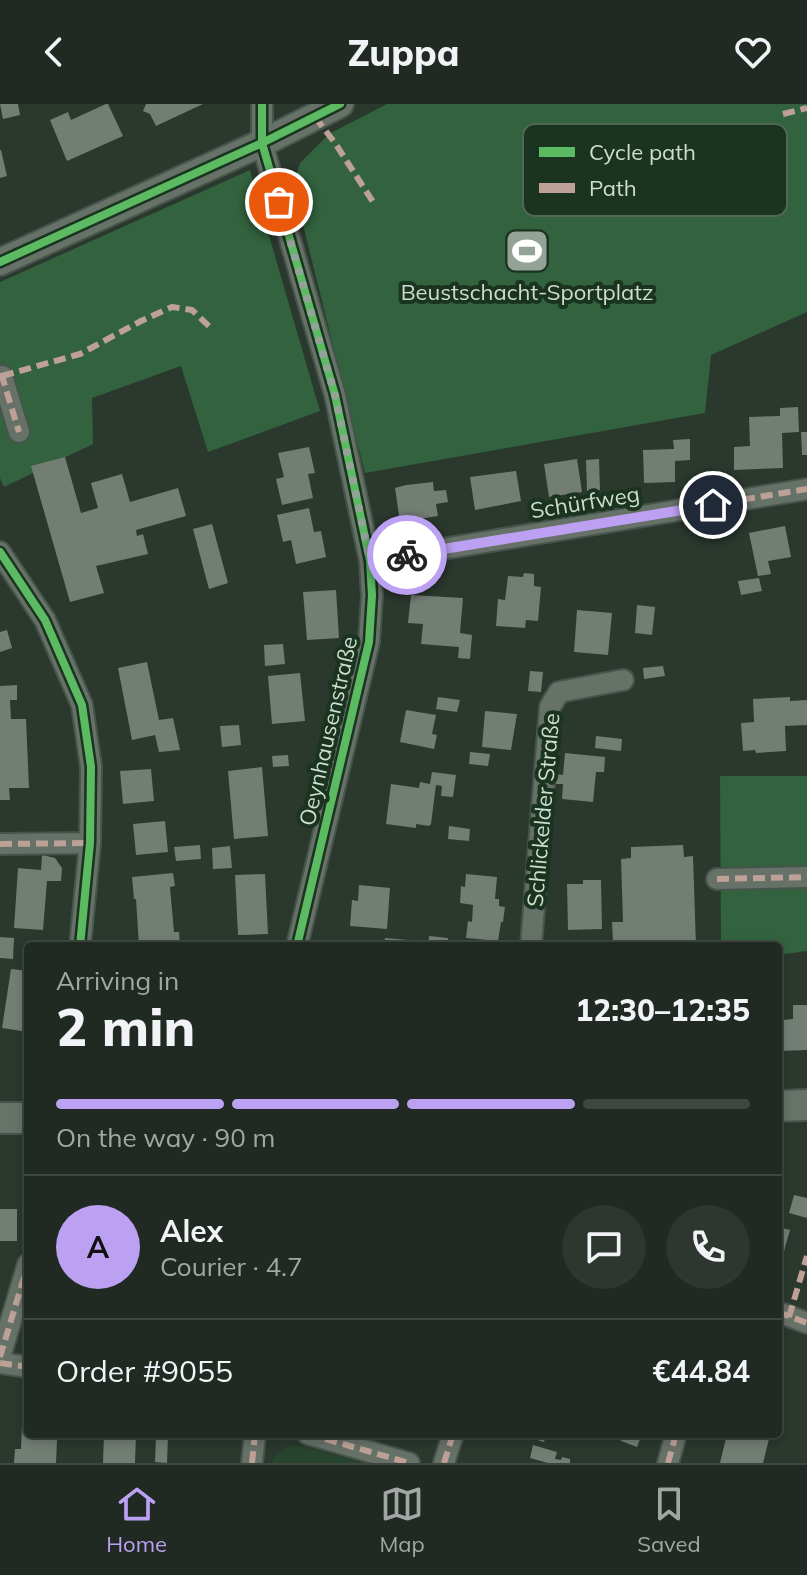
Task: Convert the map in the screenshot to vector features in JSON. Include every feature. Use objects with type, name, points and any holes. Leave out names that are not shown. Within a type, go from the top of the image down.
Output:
[{"type":"main road","points":[[782,1106],[807,1105]]},
{"type":"main road","points":[[0,1118],[24,1118]]},
{"type":"street","name":"Oeynhausenstraße","points":[[262,104],[262,143],[335,395],[370,561],[372,595],[369,642],[298,942]]},
{"type":"street","points":[[0,262],[262,143],[340,104]]},
{"type":"street","points":[[0,376],[19,432]]},
{"type":"street","name":"Schürfweg","points":[[370,561],[807,489]]},
{"type":"street","points":[[0,552],[45,620],[82,705],[91,767],[90,843],[80,942]]},
{"type":"street","name":"Schlickelder Straße","points":[[531,942],[550,707],[559,692],[623,680]]},
{"type":"street","points":[[0,844],[90,843]]},
{"type":"street","points":[[717,879],[807,877]]},
{"type":"street","points":[[24,1278],[0,1360],[24,1366]]},
{"type":"street","points":[[782,1314],[807,1323]]},
{"type":"street","points":[[252,1463],[255,1438]]},
{"type":"street","points":[[322,1438],[409,1463]]},
{"type":"street","points":[[444,1463],[452,1438]]},
{"type":"street","points":[[668,1463],[675,1438]]},
{"type":"shaded area","points":[[387,104],[807,104],[807,312],[711,355],[705,413],[365,473],[293,185],[300,163],[329,134]]},
{"type":"shaded area","points":[[250,170],[320,411],[208,452],[181,366],[92,398],[93,444],[4,487],[0,478],[0,282]]},
{"type":"shaded area","points":[[720,776],[807,776],[807,951],[782,954],[782,942],[721,942]]},
{"type":"shaded area","points":[[288,1446],[305,1447],[363,1463],[272,1463],[275,1455]]},
{"type":"building","points":[[0,104],[18,104],[20,115],[3,119]]},
{"type":"building","points":[[106,104],[123,136],[67,161],[50,120],[68,112],[71,120]]},
{"type":"building","points":[[146,104],[203,104],[156,126],[150,114],[143,111]]},
{"type":"building","points":[[0,150],[7,176],[0,178]]},
{"type":"building","points":[[798,407],[799,432],[782,433],[783,468],[734,470],[734,447],[750,446],[749,417],[780,416],[780,408]]},
{"type":"building","points":[[801,432],[807,432],[807,455],[802,455]]},
{"type":"building","points":[[690,439],[690,460],[675,461],[675,482],[644,483],[643,450],[674,449],[673,440]]},
{"type":"building","points":[[309,447],[315,473],[308,474],[313,498],[282,505],[276,479],[284,477],[278,453]]},
{"type":"building","points":[[65,457],[81,513],[98,508],[91,483],[122,474],[130,502],[178,488],[186,516],[136,530],[137,536],[143,534],[148,554],[96,566],[104,593],[70,602],[31,466]]},
{"type":"building","points":[[577,459],[582,492],[549,497],[544,464]]},
{"type":"building","points":[[599,459],[600,490],[587,491],[586,460]]},
{"type":"building","points":[[516,471],[521,501],[475,510],[470,477]]},
{"type":"building","points":[[433,482],[434,491],[446,490],[448,502],[436,504],[438,516],[400,522],[395,488]]},
{"type":"building","points":[[309,508],[314,532],[321,531],[326,557],[296,564],[291,540],[283,542],[277,515]]},
{"type":"building","points":[[212,524],[228,583],[209,589],[193,529]]},
{"type":"building","points":[[785,526],[791,557],[768,561],[771,574],[758,576],[749,533]]},
{"type":"building","points":[[524,573],[534,574],[534,586],[541,587],[538,621],[526,620],[525,628],[496,626],[498,599],[505,600],[508,576],[523,577]]},
{"type":"building","points":[[759,578],[762,591],[741,595],[738,581]]},
{"type":"building","points":[[336,590],[339,638],[307,640],[303,592]]},
{"type":"building","points":[[411,595],[463,598],[460,633],[472,635],[470,659],[458,658],[459,647],[421,644],[423,624],[408,623]]},
{"type":"building","points":[[637,605],[655,607],[652,635],[635,633]]},
{"type":"building","points":[[577,610],[612,613],[608,655],[574,652]]},
{"type":"building","points":[[7,630],[12,648],[0,652],[0,632]]},
{"type":"building","points":[[283,644],[285,664],[265,666],[264,645]]},
{"type":"building","points":[[147,662],[159,720],[173,718],[180,750],[159,752],[155,735],[132,740],[118,668]]},
{"type":"building","points":[[663,666],[665,676],[644,679],[643,668]]},
{"type":"building","points":[[530,671],[543,672],[541,692],[528,691]]},
{"type":"building","points":[[300,673],[305,721],[272,724],[268,676]]},
{"type":"building","points":[[17,685],[17,700],[10,700],[11,719],[26,719],[29,788],[9,788],[10,800],[0,800],[0,686]]},
{"type":"building","points":[[438,697],[460,700],[457,712],[436,709]]},
{"type":"building","points":[[790,697],[790,701],[807,700],[807,725],[785,726],[786,751],[743,751],[741,723],[754,722],[753,699]]},
{"type":"building","points":[[406,710],[436,715],[432,734],[437,735],[434,749],[400,742]]},
{"type":"building","points":[[485,711],[517,714],[511,750],[482,747]]},
{"type":"building","points":[[239,725],[241,745],[222,747],[220,726]]},
{"type":"building","points":[[596,736],[622,739],[621,751],[595,748]]},
{"type":"building","points":[[470,752],[490,754],[488,766],[469,764]]},
{"type":"building","points":[[565,753],[605,757],[604,772],[596,772],[593,802],[562,799],[563,784],[555,784],[556,774],[563,775]]},
{"type":"building","points":[[288,755],[289,766],[273,767],[272,756]]},
{"type":"building","points":[[262,767],[268,836],[234,839],[228,771]]},
{"type":"building","points":[[151,769],[154,801],[123,804],[120,771]]},
{"type":"building","points":[[432,772],[456,775],[453,797],[441,796],[442,786],[436,785],[431,824],[416,824],[416,828],[386,824],[391,784],[419,788],[420,782],[430,784]]},
{"type":"building","points":[[165,821],[168,852],[136,855],[133,824]]},
{"type":"building","points":[[449,826],[470,829],[469,841],[448,839]]},
{"type":"building","points":[[200,845],[201,859],[176,861],[174,847]]},
{"type":"building","points":[[683,845],[684,857],[693,856],[696,942],[613,942],[612,922],[623,922],[621,859],[631,858],[631,847]]},
{"type":"building","points":[[230,846],[232,868],[213,869],[212,848]]},
{"type":"building","points":[[42,855],[55,858],[62,868],[61,881],[47,881],[43,930],[14,928],[18,868],[41,870]]},
{"type":"building","points":[[173,873],[175,886],[170,887],[174,932],[179,932],[180,942],[139,942],[132,877]]},
{"type":"building","points":[[265,874],[268,934],[238,935],[235,875]]},
{"type":"building","points":[[466,874],[497,877],[495,899],[499,899],[499,906],[505,907],[498,941],[466,938],[468,921],[472,922],[473,905],[460,903],[461,886],[465,887]]},
{"type":"building","points":[[583,880],[601,880],[602,929],[568,930],[567,884],[583,884]]},
{"type":"building","points":[[359,885],[390,888],[387,929],[350,926],[352,900],[358,901]]},
{"type":"building","points":[[429,936],[448,938],[448,942],[428,942]]},
{"type":"building","points":[[0,937],[14,938],[13,959],[0,958]]},
{"type":"building","points":[[385,938],[409,940],[409,942],[384,942]]},
{"type":"building","points":[[11,969],[24,971],[24,1031],[2,1028]]},
{"type":"building","points":[[793,1005],[807,1005],[807,1050],[782,1051],[782,1013],[783,1020],[793,1019]]},
{"type":"building","points":[[794,1195],[807,1198],[807,1218],[789,1213]]},
{"type":"building","points":[[0,1209],[17,1209],[17,1241],[0,1241]]},
{"type":"building","points":[[782,1228],[790,1230],[782,1258]]},
{"type":"building","points":[[24,1424],[24,1438],[57,1440],[56,1463],[14,1463],[15,1449],[21,1449]]},
{"type":"building","points":[[104,1438],[136,1438],[135,1463],[103,1463]]},
{"type":"building","points":[[156,1438],[168,1438],[167,1463],[155,1462]]},
{"type":"building","points":[[622,1438],[645,1438],[640,1439],[637,1447],[621,1441]]},
{"type":"building","points":[[726,1438],[769,1439],[763,1463],[720,1463]]},
{"type":"building","points":[[533,1445],[557,1452],[555,1459],[570,1459],[570,1463],[548,1463],[530,1458]]},
{"type":"marked path","points":[[783,114],[807,108]]},
{"type":"marked path","points":[[315,117],[375,205]]},
{"type":"marked path","points":[[2,376],[80,354],[172,307],[192,310],[213,330]]},
{"type":"marked path","points":[[0,376],[19,432]]},
{"type":"marked path","points":[[370,561],[807,489]]},
{"type":"marked path","points":[[0,844],[90,843]]},
{"type":"marked path","points":[[717,879],[807,877]]},
{"type":"marked path","points":[[789,1317],[807,1256]]},
{"type":"marked path","points":[[0,1357],[24,1277]]},
{"type":"marked path","points":[[782,1314],[807,1323]]},
{"type":"marked path","points":[[0,1363],[24,1366]]},
{"type":"marked path","points":[[252,1463],[255,1438]]},
{"type":"marked path","points":[[322,1438],[409,1463]]},
{"type":"marked path","points":[[444,1463],[452,1438]]},
{"type":"marked path","points":[[668,1463],[675,1438]]},
{"type":"cycle path","points":[[262,104],[262,143],[335,395],[370,561],[372,595],[369,642],[298,942]]},
{"type":"cycle path","points":[[0,262],[262,143],[340,104]]},
{"type":"cycle path","points":[[0,552],[45,620],[82,705],[91,767],[90,843],[80,942]]},
{"type":"way so far","points":[[279,202],[335,395],[370,561],[407,555]]},
{"type":"place","name":"Beustschacht-Sportplatz","points":[[527,251]]},
{"type":"route","points":[[407,555],[713,505]]}]
